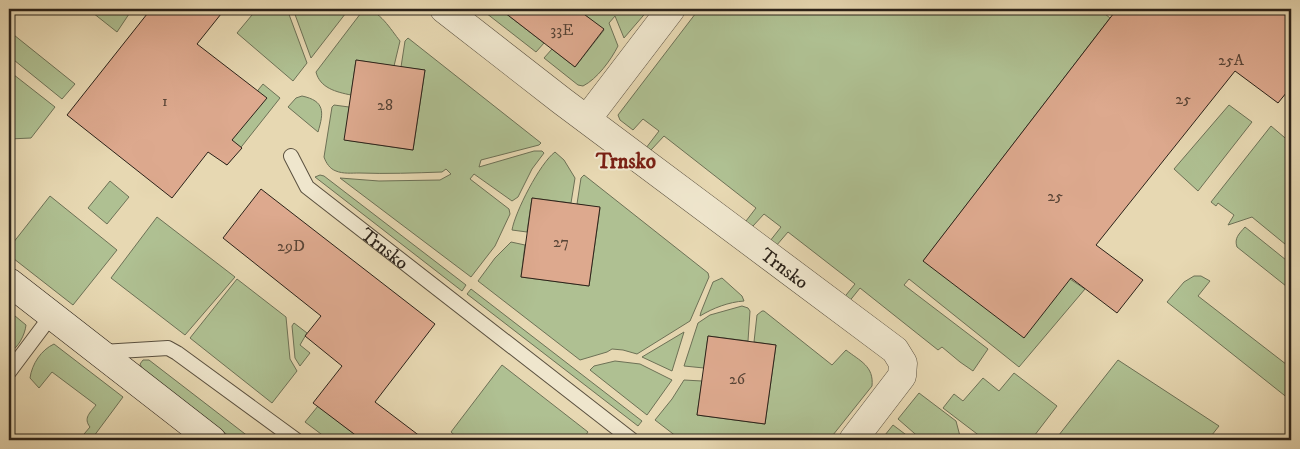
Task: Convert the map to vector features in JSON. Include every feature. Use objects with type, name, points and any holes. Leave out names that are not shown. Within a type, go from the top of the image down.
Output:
[{"type":"street","name":"Trnsko","points":[[444,9],[895,350],[903,363],[902,376],[853,440]]},
{"type":"street","points":[[586,118],[670,9]]},
{"type":"street","points":[[9,282],[212,440]]},
{"type":"lane","name":"Trnsko","points":[[291,156],[307,186],[632,440]]},
{"type":"lane","points":[[9,372],[51,316]]},
{"type":"lane","points":[[98,352],[168,348],[296,440]]},
{"type":"green space","points":[[88,9],[128,9],[131,11],[117,32]]},
{"type":"green space","points":[[257,9],[287,9],[307,63],[293,81],[237,33]]},
{"type":"green space","points":[[293,9],[349,9],[311,58]]},
{"type":"green space","points":[[364,9],[375,12],[380,16],[400,41],[394,66],[356,60],[351,95],[334,91],[321,82],[316,72]]},
{"type":"green space","points":[[489,9],[500,9],[544,43],[536,52],[486,13]]},
{"type":"green space","points":[[577,9],[649,9],[624,38],[615,16],[609,23],[618,46],[603,69],[583,86],[578,85],[544,58],[552,49],[575,67],[604,30]]},
{"type":"green space","points":[[699,9],[757,9],[762,13],[766,9],[1099,9],[1110,18],[924,260],[1070,279],[1085,289],[1019,367],[909,279],[904,285],[988,349],[973,371],[942,347],[938,350],[860,288],[848,303],[842,300],[855,284],[788,232],[776,246],[770,241],[781,227],[764,214],[750,227],[746,221],[756,208],[664,136],[651,150],[646,148],[659,131],[643,119],[633,130],[620,120],[618,115]]},
{"type":"green space","points":[[9,31],[75,84],[62,99],[9,56]]},
{"type":"green space","points":[[408,38],[541,143],[481,160],[479,167],[534,151],[542,151],[544,153],[532,169],[518,197],[512,201],[474,174],[470,179],[509,209],[510,214],[495,246],[471,277],[340,178],[379,181],[440,180],[451,174],[446,169],[442,172],[345,173],[332,169],[324,157],[332,107],[334,105],[349,107],[345,140],[413,150],[425,70],[401,67],[405,41]]},
{"type":"green space","points":[[9,71],[55,107],[31,138],[9,139]]},
{"type":"green space","points":[[263,84],[280,98],[227,165],[209,151]]},
{"type":"green space","points":[[302,96],[315,101],[321,108],[322,113],[318,132],[288,107],[296,98]]},
{"type":"green space","points":[[1229,105],[1252,122],[1198,191],[1174,169]]},
{"type":"green space","points":[[1271,126],[1291,143],[1291,249],[1252,217],[1228,225],[1234,215],[1218,203],[1216,206],[1211,202]]},
{"type":"green space","points":[[555,152],[564,160],[575,178],[571,203],[532,198],[527,232],[512,230],[529,188],[542,166]]},
{"type":"green space","points":[[584,175],[708,273],[709,277],[690,321],[637,354],[612,349],[580,360],[478,281],[495,258],[511,242],[525,245],[521,277],[589,286],[600,208],[577,204],[581,178]]},
{"type":"green space","points":[[324,176],[466,285],[462,291],[315,177]]},
{"type":"green space","points":[[110,181],[129,197],[107,224],[88,208]]},
{"type":"green space","points":[[50,196],[117,250],[73,305],[9,255],[9,248]]},
{"type":"green space","points":[[157,217],[235,277],[185,335],[111,278]]},
{"type":"green space","points":[[1245,227],[1291,264],[1291,290],[1237,247],[1239,234]]},
{"type":"green space","points":[[1194,276],[1201,276],[1210,281],[1198,296],[1291,368],[1289,399],[1167,302],[1184,282]]},
{"type":"green space","points":[[722,278],[742,296],[744,301],[721,306],[700,316],[713,282]]},
{"type":"green space","points":[[237,279],[286,317],[290,359],[297,371],[272,403],[190,338]]},
{"type":"green space","points":[[471,289],[642,421],[638,426],[467,294]]},
{"type":"green space","points":[[742,306],[750,311],[748,341],[708,336],[704,368],[684,366],[698,323],[710,315]]},
{"type":"green space","points":[[9,311],[26,325],[20,341],[9,353]]},
{"type":"green space","points":[[762,311],[832,365],[846,350],[861,361],[871,373],[872,386],[829,440],[681,440],[655,420],[684,380],[702,381],[697,415],[765,424],[776,345],[754,342],[757,315]]},
{"type":"green space","points":[[294,323],[307,333],[300,345],[310,353],[300,366],[295,358],[292,326]]},
{"type":"green space","points":[[684,332],[672,371],[642,357]]},
{"type":"green space","points":[[54,344],[123,397],[91,440],[79,440],[90,427],[87,418],[96,405],[52,372],[39,388],[30,378],[38,358]]},
{"type":"green space","points":[[143,360],[149,360],[249,437],[245,440],[234,440],[143,370],[140,364]]},
{"type":"green space","points":[[1118,360],[1219,426],[1208,440],[1055,440]]},
{"type":"green space","points":[[615,361],[640,364],[672,380],[647,415],[590,370],[594,366]]},
{"type":"green space","points":[[502,365],[588,432],[582,440],[460,440],[451,432]]},
{"type":"green space","points":[[1014,373],[1057,406],[1031,440],[985,440],[943,408],[954,394],[963,401],[983,378],[999,391]]},
{"type":"green space","points":[[919,393],[956,421],[961,440],[922,440],[898,419]]},
{"type":"green space","points":[[318,406],[362,440],[329,440],[305,422]]},
{"type":"green space","points":[[893,425],[913,440],[881,440]]},
{"type":"building","points":[[151,9],[225,9],[197,44],[267,98],[232,140],[242,148],[227,165],[208,152],[172,198],[67,115]]},
{"type":"building","points":[[500,9],[577,9],[604,29],[575,67]]},
{"type":"building","points":[[1117,9],[1291,9],[1291,87],[1278,103],[1235,71],[1096,245],[1143,280],[1117,313],[1071,278],[1024,338],[923,261]]},
{"type":"building","points":[[356,60],[425,70],[413,150],[344,140]]},
{"type":"building","points":[[261,189],[435,324],[375,402],[425,440],[362,440],[313,403],[342,366],[305,336],[321,316],[223,238]]},
{"type":"building","points":[[532,198],[600,207],[589,286],[521,277]]},
{"type":"building","points":[[708,336],[776,345],[765,424],[697,415]]},
{"type":"district","name":"Trnsko","points":[[626,161]]}]
